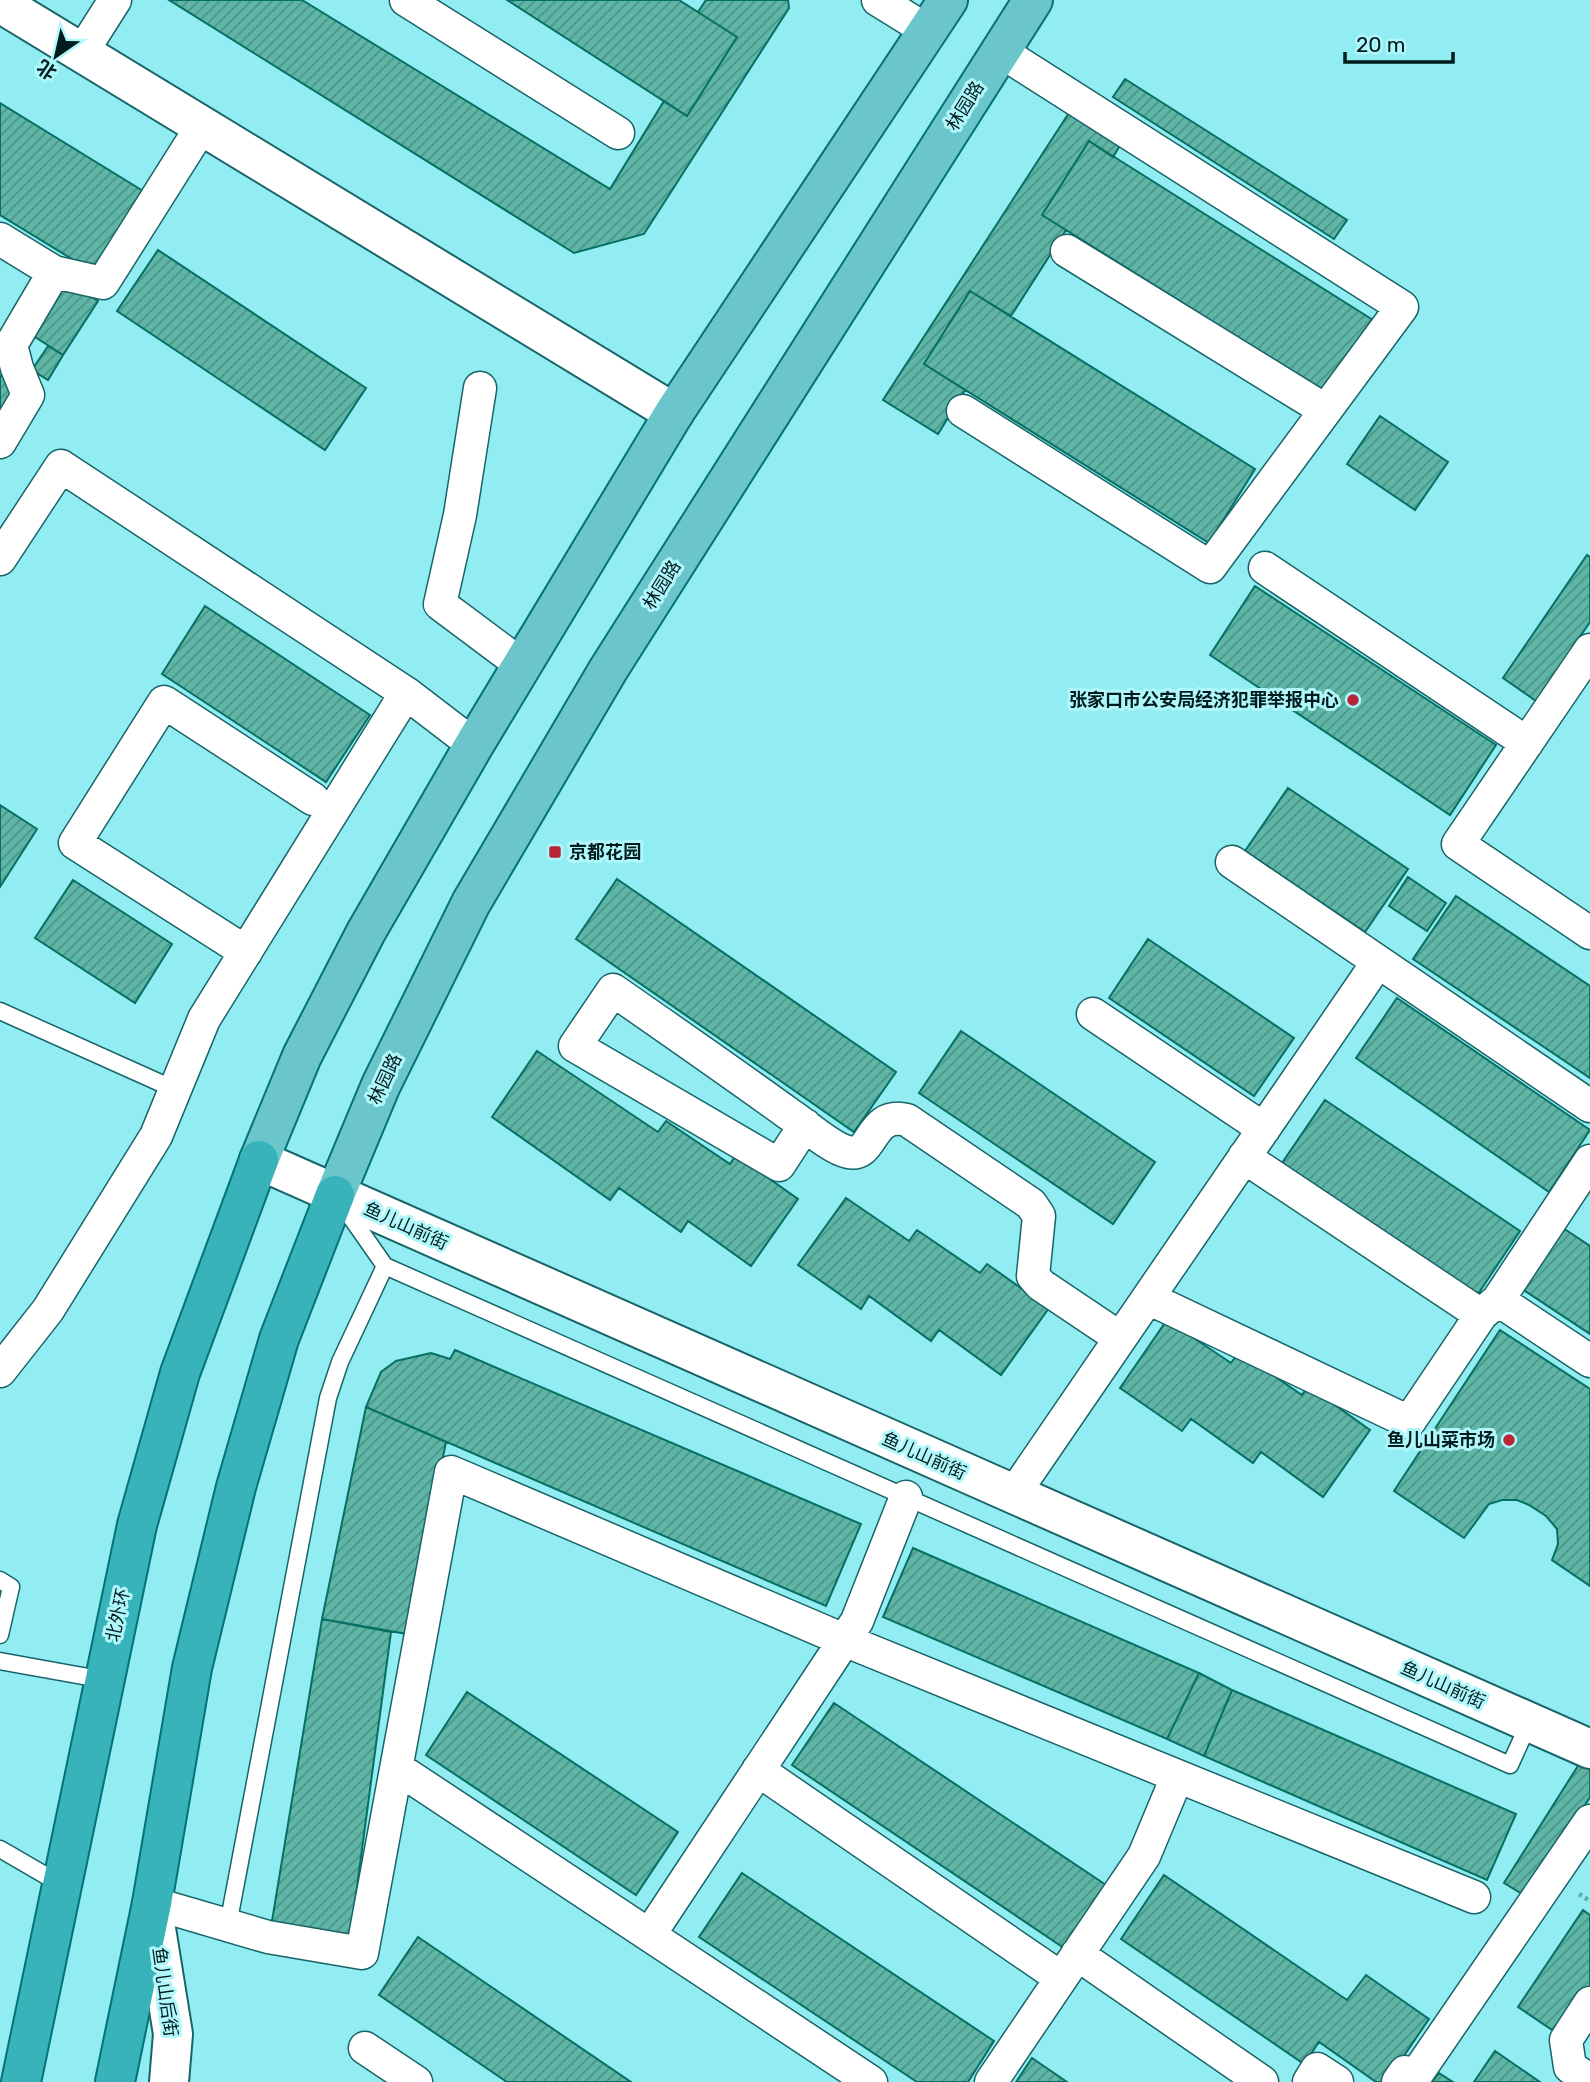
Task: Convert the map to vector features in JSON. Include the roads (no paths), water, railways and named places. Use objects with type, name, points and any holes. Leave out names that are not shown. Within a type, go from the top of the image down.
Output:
[{"type":"highway","name":"北外环","points":[[21,2082],[136,1525],[180,1373],[259,1160]]},
{"type":"highway","points":[[115,2082],[152,1903],[192,1668],[236,1487],[279,1339],[335,1195]]},
{"type":"main road","name":"林园路","points":[[335,1195],[381,1085],[471,903],[608,670],[1033,0]]},
{"type":"main road","points":[[259,1160],[302,1056],[353,957],[474,745],[674,413],[941,9]]},
{"type":"street","points":[[82,52],[116,0]]},
{"type":"street","points":[[406,0],[618,133]]},
{"type":"street","points":[[878,0],[941,9]]},
{"type":"street","points":[[0,3],[674,413]]},
{"type":"street","points":[[963,411],[1210,567],[1402,307],[1000,51]]},
{"type":"street","points":[[0,239],[54,272],[103,283],[202,126]]},
{"type":"street","points":[[1067,251],[1325,410]]},
{"type":"street","points":[[0,442],[28,395],[11,345],[54,272]]},
{"type":"street","points":[[480,388],[460,515],[440,604],[523,666]]},
{"type":"street","points":[[0,559],[61,466],[406,693],[474,745]]},
{"type":"street","points":[[1265,568],[1527,743]]},
{"type":"street","points":[[1590,650],[1458,844],[1590,933]]},
{"type":"street","points":[[0,1371],[48,1310],[156,1136],[204,1019],[406,693]]},
{"type":"street","points":[[246,952],[75,843],[164,702],[313,799]]},
{"type":"street","points":[[1232,862],[1590,1106]]},
{"type":"street","points":[[1013,1495],[1378,962]]},
{"type":"street","points":[[805,1125],[779,1165],[575,1046],[613,990],[841,1150],[852,1153],[864,1148],[881,1123],[895,1117],[907,1120],[1031,1204],[1039,1216],[1033,1276],[1041,1285],[1120,1339]]},
{"type":"street","points":[[1093,1014],[1264,1129]]},
{"type":"street","points":[[1244,1157],[1490,1307],[1590,1361]]},
{"type":"street","name":"鱼儿山前街","points":[[259,1160],[1590,1749]]},
{"type":"street","points":[[1148,1298],[1409,1422],[1490,1307],[1581,1165]]},
{"type":"street","points":[[152,1903],[268,1937],[362,1953],[451,1472],[844,1640],[1474,1897]]},
{"type":"street","points":[[650,1934],[857,1622],[906,1497]]},
{"type":"street","points":[[397,1768],[871,2082]]},
{"type":"street","points":[[758,1770],[1069,1966],[1262,2082]]},
{"type":"street","points":[[991,2082],[1144,1856],[1177,1777]]},
{"type":"street","points":[[1398,2082],[1405,2072],[1413,2078],[1590,1821]]},
{"type":"street","name":"鱼儿山后街","points":[[152,1903],[173,2035],[169,2082]]},
{"type":"street","points":[[1590,2003],[1566,2040],[1570,2067],[1590,2080]]},
{"type":"street","points":[[365,2048],[416,2082]]},
{"type":"street","points":[[1309,2082],[1317,2069],[1337,2082]]},
{"type":"lane","points":[[0,1011],[176,1090]]},
{"type":"lane","points":[[335,1195],[385,1266],[1510,1765],[1529,1723]]},
{"type":"lane","points":[[228,1925],[328,1398],[340,1362],[385,1266]]},
{"type":"lane","points":[[0,1580],[11,1587],[0,1635]]},
{"type":"lane","points":[[0,1661],[105,1680]]},
{"type":"lane","points":[[0,1849],[62,1885]]},
{"type":"place","name":"张家口市公安局经济犯罪举报中心","points":[[1353,700]]},
{"type":"place","name":"京都花园","points":[[555,852]]},
{"type":"place","name":"鱼儿山菜市场","points":[[1509,1440]]}]
